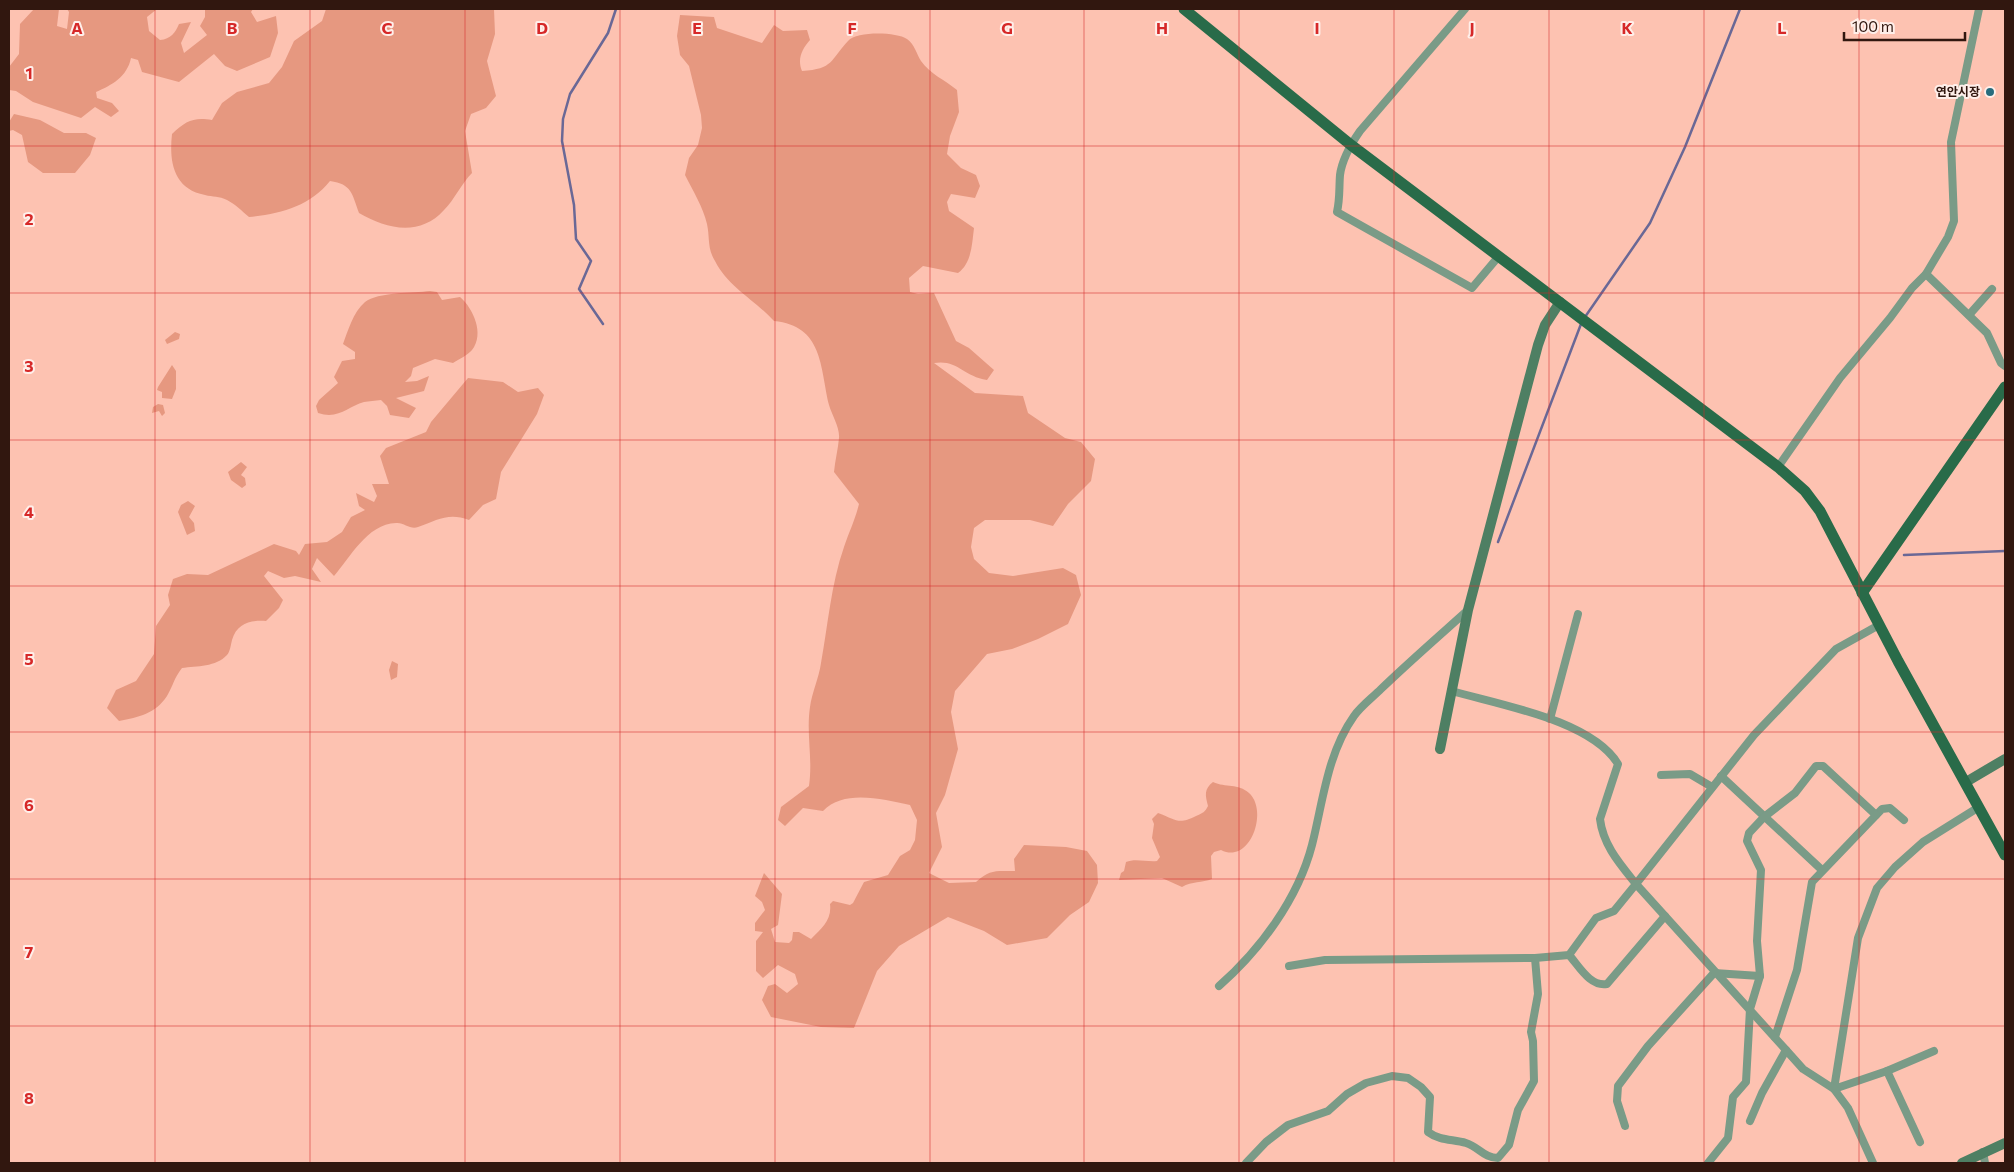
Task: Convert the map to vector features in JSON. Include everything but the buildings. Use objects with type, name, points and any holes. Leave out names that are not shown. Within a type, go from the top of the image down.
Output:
[{"type":"main road","points":[[1184,9],[1351,145],[1778,467],[1806,491],[1820,511],[1862,593],[2005,855]]},
{"type":"main road","points":[[1862,593],[2005,386]]},
{"type":"street","points":[[1465,9],[1360,131],[1351,145],[1340,175],[1337,212],[1472,288],[1499,256]]},
{"type":"street","points":[[1778,467],[1840,378],[1890,318],[1912,288],[1926,274],[1944,245],[1954,221],[1951,142],[1979,9]]},
{"type":"street","points":[[1926,274],[1987,333],[2001,363],[2005,366]]},
{"type":"street","points":[[1969,315],[1992,289]]},
{"type":"street","points":[[1440,749],[1468,610],[1538,344],[1546,325],[1560,302]]},
{"type":"street","points":[[1218,986],[1242,965],[1264,936],[1286,905],[1302,874],[1311,847],[1325,783],[1337,748],[1354,716],[1408,663],[1468,610]]},
{"type":"street","points":[[1550,719],[1578,614]]},
{"type":"street","points":[[1288,966],[1325,960],[1535,958],[1569,955],[1596,918],[1614,911],[1754,734],[1836,649],[1879,624]]},
{"type":"street","points":[[1452,691],[1575,728],[1614,757],[1618,764],[1600,818],[1601,827],[1614,855],[1636,884],[1714,973],[1750,1009],[1786,1050],[1804,1068],[1834,1089],[1848,1108],[1873,1163]]},
{"type":"street","points":[[1966,782],[2005,759]]},
{"type":"street","points":[[1708,1163],[1728,1138],[1733,1097],[1746,1082],[1750,1009],[1760,976],[1757,941],[1761,870],[1747,841],[1749,833],[1795,793],[1816,766],[1823,766],[1876,815]]},
{"type":"street","points":[[1661,775],[1690,774],[1712,787]]},
{"type":"street","points":[[1720,776],[1822,870]]},
{"type":"street","points":[[1834,1089],[1858,938],[1877,888],[1923,842],[1979,807]]},
{"type":"street","points":[[1775,1037],[1797,970],[1810,887],[1822,870],[1882,809],[1890,808],[1904,820]]},
{"type":"street","points":[[1569,955],[1594,982],[1599,985],[1607,984],[1665,916]]},
{"type":"street","points":[[1246,1163],[1266,1142],[1288,1125],[1328,1111],[1347,1094],[1366,1083],[1392,1076],[1408,1078],[1421,1087],[1430,1097],[1428,1132],[1436,1138],[1468,1144],[1482,1155],[1498,1158],[1509,1144],[1518,1110],[1534,1081],[1531,1032],[1537,1009],[1538,994],[1535,958]]},
{"type":"street","points":[[1714,973],[1760,976]]},
{"type":"street","points":[[1625,1126],[1617,1101],[1618,1086],[1648,1046],[1714,973]]},
{"type":"street","points":[[1750,1121],[1762,1093],[1786,1050]]},
{"type":"street","points":[[1834,1089],[1887,1071],[1934,1051]]},
{"type":"street","points":[[1887,1071],[1920,1142]]},
{"type":"street","points":[[1962,1163],[2005,1143]]},
{"type":"street","points":[[1983,1152],[1985,1163]]},
{"type":"shaded area","points":[[34,9],[59,9],[57,26],[67,29],[69,12],[67,9],[157,9],[147,17],[149,31],[160,40],[172,35],[179,24],[191,22],[181,43],[184,53],[207,35],[200,26],[205,17],[205,9],[253,9],[251,12],[257,22],[276,16],[278,33],[270,57],[237,71],[225,66],[214,54],[179,82],[142,72],[138,60],[131,58],[129,65],[118,80],[96,92],[97,98],[112,103],[119,111],[111,117],[95,107],[81,118],[33,102],[16,91],[9,90],[9,67],[19,54],[20,24]]},
{"type":"shaded area","points":[[326,9],[494,9],[495,34],[487,61],[496,96],[486,108],[471,114],[465,131],[472,173],[435,219],[414,227],[403,228],[380,223],[359,213],[353,195],[347,187],[330,181],[322,190],[304,203],[272,214],[249,217],[227,200],[194,192],[186,187],[175,172],[171,154],[172,134],[190,121],[200,119],[212,120],[222,103],[237,92],[269,83],[282,67],[294,41],[322,21]]},
{"type":"shaded area","points":[[680,15],[714,17],[717,28],[762,43],[774,25],[783,31],[807,30],[810,40],[801,54],[802,71],[826,66],[848,41],[859,35],[886,34],[902,37],[912,44],[921,61],[929,70],[957,90],[959,112],[950,136],[947,154],[961,168],[976,175],[980,186],[975,198],[951,194],[947,202],[949,211],[974,228],[969,258],[963,269],[958,273],[923,266],[909,278],[910,292],[918,294],[934,293],[956,341],[969,348],[994,370],[987,380],[972,375],[949,363],[934,363],[975,393],[1023,396],[1028,413],[1065,438],[1081,442],[1095,459],[1091,481],[1068,504],[1053,526],[1030,520],[985,520],[974,528],[971,547],[974,559],[989,573],[1013,576],[1063,568],[1076,575],[1081,595],[1068,624],[1012,649],[987,654],[955,691],[951,712],[958,749],[945,795],[936,813],[942,847],[929,873],[949,883],[976,882],[989,873],[1015,871],[1014,859],[1024,845],[1066,847],[1087,851],[1097,865],[1098,883],[1089,902],[1070,915],[1047,938],[1007,945],[984,931],[948,917],[899,946],[877,971],[854,1028],[821,1027],[771,1017],[762,1000],[768,986],[775,984],[787,993],[798,984],[795,974],[778,965],[763,978],[756,971],[756,941],[763,932],[755,931],[755,923],[765,910],[762,902],[755,896],[764,873],[782,894],[778,925],[771,929],[775,942],[789,943],[792,940],[793,932],[799,932],[811,939],[828,919],[830,904],[833,901],[850,905],[853,903],[864,882],[888,875],[900,856],[910,850],[915,840],[917,820],[910,805],[876,798],[852,798],[832,804],[823,811],[803,808],[785,826],[778,820],[781,807],[809,786],[809,717],[811,701],[820,669],[836,575],[859,504],[834,472],[839,438],[838,430],[829,405],[821,363],[811,339],[790,324],[774,321],[734,286],[720,270],[712,256],[705,218],[698,199],[685,175],[689,158],[698,145],[702,128],[701,115],[689,66],[680,55],[677,36]]},
{"type":"shaded area","points":[[14,114],[40,120],[64,133],[86,133],[96,138],[90,155],[75,173],[43,173],[28,162],[22,135],[13,130],[9,131],[9,122]]},
{"type":"shaded area","points":[[437,292],[442,300],[460,297],[465,302],[476,322],[476,344],[472,350],[453,363],[435,359],[413,368],[411,376],[405,382],[417,381],[429,376],[424,391],[396,398],[416,408],[409,418],[390,415],[387,406],[381,400],[364,402],[338,414],[325,415],[318,413],[316,406],[319,400],[338,383],[334,377],[342,361],[355,359],[355,352],[343,344],[351,322],[361,306],[378,296]]},
{"type":"shaded area","points":[[175,332],[180,334],[179,339],[167,344],[165,340]]},
{"type":"shaded area","points":[[172,365],[176,371],[176,389],[172,399],[162,398],[162,392],[157,390]]},
{"type":"shaded area","points":[[468,378],[503,382],[518,392],[538,388],[544,395],[537,414],[501,472],[496,499],[483,505],[469,520],[449,517],[415,528],[396,523],[376,529],[360,543],[334,576],[317,558],[312,569],[321,582],[295,576],[284,578],[268,571],[264,576],[283,600],[279,608],[266,621],[250,622],[241,626],[234,634],[230,650],[223,659],[206,665],[182,668],[167,696],[152,711],[119,721],[107,708],[116,690],[136,681],[154,654],[156,626],[170,605],[168,595],[173,579],[187,574],[208,575],[274,544],[296,551],[299,555],[305,544],[327,542],[342,532],[351,517],[365,510],[359,506],[356,493],[374,502],[377,496],[372,484],[389,484],[380,456],[386,448],[426,432],[431,422]]},
{"type":"shaded area","points":[[158,404],[163,405],[165,413],[162,416],[159,411],[152,413],[153,407]]},
{"type":"shaded area","points":[[241,462],[247,467],[241,475],[245,478],[246,485],[242,488],[231,480],[228,472]]},
{"type":"shaded area","points":[[188,501],[195,506],[189,517],[194,523],[195,531],[187,535],[178,512],[181,505]]},
{"type":"shaded area","points":[[392,661],[398,664],[397,677],[391,680],[389,670]]},
{"type":"shaded area","points":[[1213,782],[1241,788],[1249,793],[1255,801],[1257,823],[1248,843],[1240,850],[1231,853],[1221,850],[1214,852],[1211,856],[1212,879],[1182,887],[1162,878],[1119,880],[1126,862],[1133,860],[1157,861],[1160,857],[1152,838],[1154,824],[1152,819],[1158,813],[1181,821],[1202,813],[1208,806],[1207,790]]},
{"type":"waterway","points":[[603,324],[579,289],[591,261],[576,239],[574,205],[562,141],[563,119],[570,94],[608,33],[616,9]]},
{"type":"waterway","points":[[1585,317],[1650,223],[1685,147],[1740,9]]},
{"type":"waterway","points":[[1498,542],[1581,324]]},
{"type":"waterway","points":[[1904,555],[2005,551]]},
{"type":"place","name":"연안시장","points":[[1990,92]]}]
